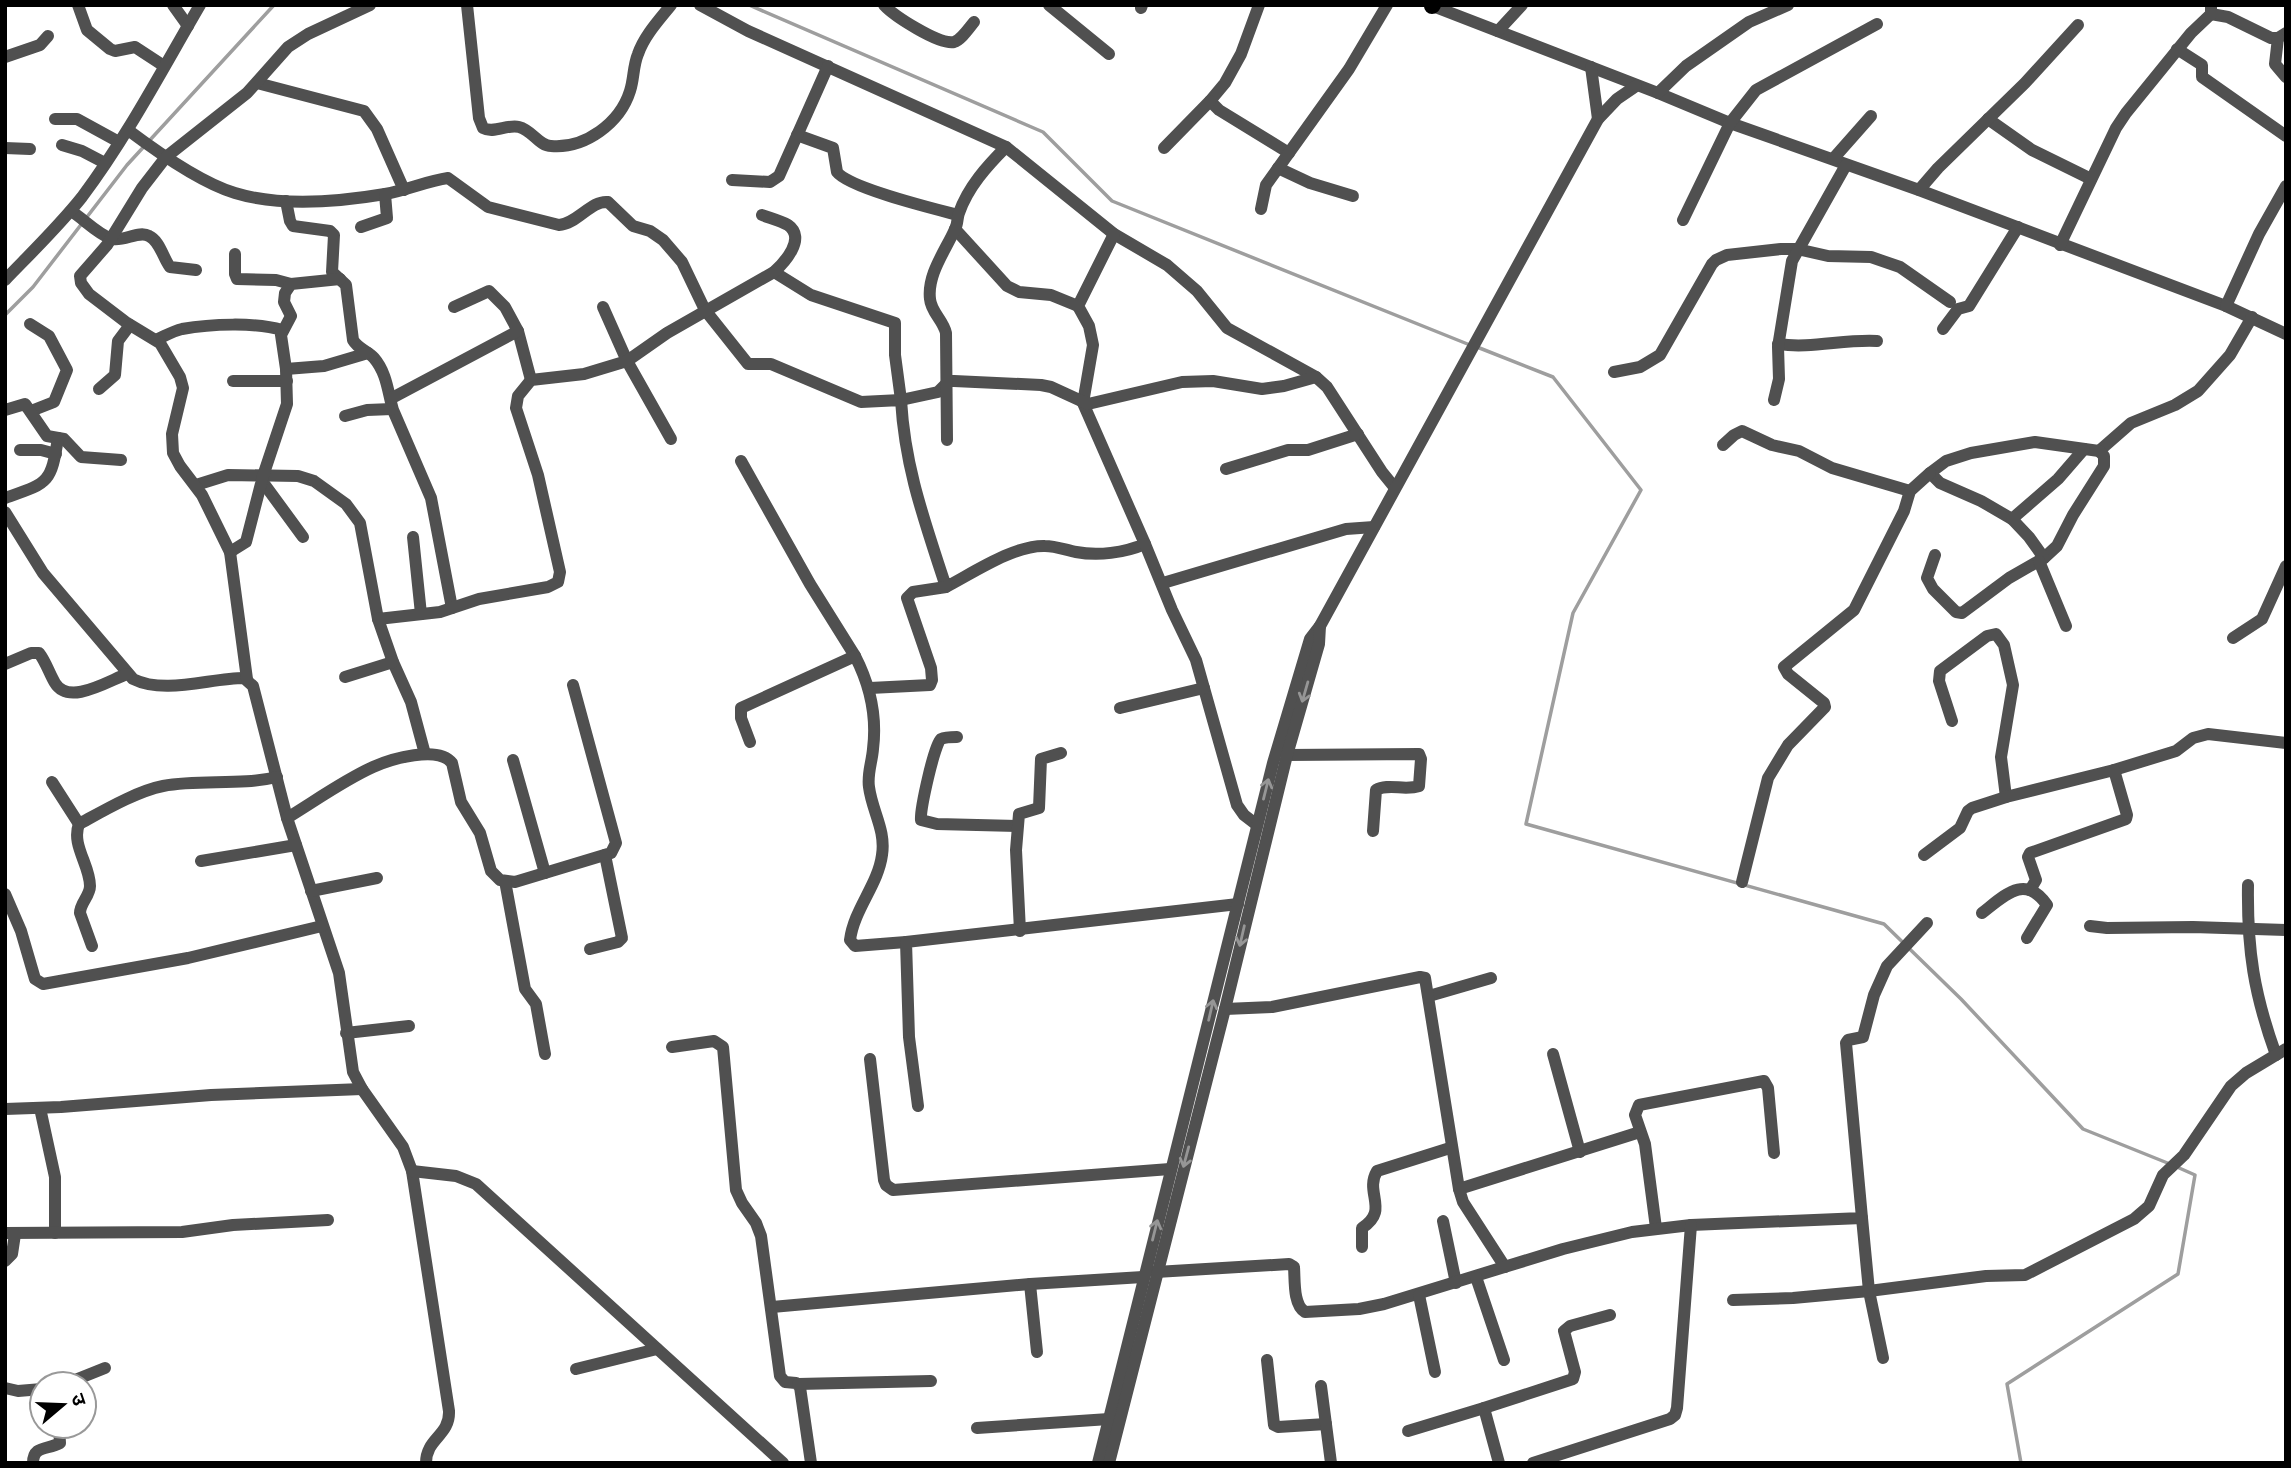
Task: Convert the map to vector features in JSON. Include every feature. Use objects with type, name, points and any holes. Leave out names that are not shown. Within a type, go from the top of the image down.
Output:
[{"type":"street","points":[[78,5],[87,30],[110,50],[135,47],[164,66]]},
{"type":"street","points":[[173,5],[188,26]]},
{"type":"street","points":[[5,280],[76,214],[105,163],[130,131],[200,5]]},
{"type":"street","points":[[370,5],[308,34],[288,47],[274,60],[257,83],[163,155],[106,236],[102,252],[82,272],[80,279],[89,294],[130,325],[156,340],[175,365],[182,382],[172,444],[176,460],[196,485],[214,515],[230,552],[247,679],[253,686],[287,818],[339,973],[350,1065],[362,1089],[403,1147],[412,1171],[449,1411],[446,1428],[431,1443],[426,1454],[426,1463]]},
{"type":"street","points":[[467,5],[479,118],[483,128],[490,131],[509,126],[520,127],[545,145],[553,147],[585,140],[604,128],[617,115],[626,103],[631,89],[637,55],[643,42],[671,5]]},
{"type":"street","points":[[700,5],[748,31],[1006,147],[1114,234],[1167,265],[1196,291],[1215,316],[1236,335],[1315,377],[1332,392],[1395,488]]},
{"type":"street","points":[[884,5],[907,24],[949,42],[958,40],[974,22]]},
{"type":"street","points":[[1049,5],[1109,54]]},
{"type":"street","points":[[1164,148],[1225,83],[1241,54],[1259,5]]},
{"type":"street","points":[[1261,209],[1266,185],[1349,69],[1387,5]]},
{"type":"street","points":[[1498,31],[1522,5]]},
{"type":"street","points":[[1658,93],[1686,66],[1749,22],[1770,9],[1788,5]]},
{"type":"street","points":[[1432,6],[1730,123],[1919,190],[2225,306],[2286,334]]},
{"type":"street","points":[[2060,245],[2126,113],[2211,10],[2264,36],[2282,35],[2275,64],[2286,78]]},
{"type":"street","points":[[1684,220],[1730,123],[1751,96],[1762,86],[1877,24]]},
{"type":"street","points":[[1919,190],[2078,25]]},
{"type":"street","points":[[5,57],[40,45],[48,36]]},
{"type":"street","points":[[2177,49],[2202,65],[2203,77],[2286,136]]},
{"type":"street","points":[[732,180],[770,182],[779,176],[828,66]]},
{"type":"street","points":[[1591,67],[1598,119]]},
{"type":"street","points":[[257,83],[364,111],[372,120],[404,190]]},
{"type":"street","points":[[1098,1463],[1238,904],[1249,819],[1312,635],[1320,626],[1598,119],[1617,99],[1636,86]]},
{"type":"street","points":[[1210,101],[1219,110],[1289,153]]},
{"type":"street","points":[[1833,159],[1871,116]]},
{"type":"street","points":[[55,119],[77,119],[119,142]]},
{"type":"street","points":[[1988,119],[2032,150],[2091,179]]},
{"type":"street","points":[[130,131],[163,155],[227,190],[253,197],[312,201],[384,194],[448,178],[488,207],[559,225],[566,225],[600,202],[608,202],[633,226],[650,231],[663,240],[682,262],[705,310],[748,364],[771,364],[861,402],[901,400],[939,392],[951,381],[1041,385],[1058,390],[1083,403],[1092,404],[1182,382],[1213,381],[1262,389],[1315,377]]},
{"type":"street","points":[[797,135],[833,148],[837,172],[850,181],[916,204],[958,215]]},
{"type":"street","points":[[62,145],[82,150],[105,163]]},
{"type":"street","points":[[947,440],[946,333],[931,305],[930,290],[958,215],[980,176],[1006,147]]},
{"type":"street","points":[[5,148],[30,149]]},
{"type":"street","points":[[1774,400],[1779,379],[1778,344],[1789,270],[1797,249],[1846,164]]},
{"type":"street","points":[[1278,168],[1310,183],[1353,196]]},
{"type":"street","points":[[2225,306],[2259,234],[2286,186]]},
{"type":"street","points":[[360,227],[388,216],[384,194]]},
{"type":"street","points":[[286,201],[293,226],[330,231],[334,235],[332,272],[346,285],[353,340],[379,366],[431,498],[452,608]]},
{"type":"street","points":[[76,214],[106,236],[122,240],[141,234],[148,235],[156,242],[170,267],[197,270]]},
{"type":"street","points":[[378,619],[452,608],[479,599],[548,587],[558,582],[560,572],[538,475],[516,408],[518,396],[531,380],[584,374],[626,361],[705,310],[774,272],[786,261],[796,239],[789,226],[762,215]]},
{"type":"street","points":[[1943,329],[1958,309],[1968,307],[2018,227]]},
{"type":"street","points":[[955,229],[1007,286],[1019,292],[1051,295],[1078,306],[1090,326],[1093,345],[1083,403],[1163,583],[1172,610],[1192,650],[1235,799],[1249,819]]},
{"type":"street","points":[[1078,306],[1114,234]]},
{"type":"street","points":[[1614,372],[1640,367],[1660,355],[1716,260],[1727,255],[1797,249],[1828,256],[1871,257],[1890,262],[1911,273],[1950,302]]},
{"type":"street","points":[[235,254],[235,274],[239,280],[276,280],[291,284],[340,279]]},
{"type":"street","points":[[774,272],[811,295],[895,323],[895,355],[904,446],[946,587]]},
{"type":"street","points":[[230,552],[246,542],[262,478],[286,414],[287,375],[281,336],[291,318],[284,300],[291,284]]},
{"type":"street","points":[[454,307],[489,291],[505,307],[518,331],[531,380]]},
{"type":"street","points":[[603,307],[626,361],[671,439]]},
{"type":"street","points":[[2099,451],[2131,423],[2175,405],[2198,391],[2230,355],[2252,317]]},
{"type":"street","points":[[30,324],[49,336],[66,370],[54,402],[31,411]]},
{"type":"street","points":[[99,389],[115,375],[118,341],[130,325]]},
{"type":"street","points":[[156,340],[176,331],[197,328],[265,326],[282,330]]},
{"type":"street","points":[[345,416],[392,404],[518,331]]},
{"type":"street","points":[[1778,344],[1806,347],[1829,342],[1877,341]]},
{"type":"street","points":[[233,381],[287,375],[368,353]]},
{"type":"street","points":[[5,411],[23,403],[47,436],[66,441],[81,457],[121,460]]},
{"type":"street","points":[[1723,445],[1742,431],[1772,444],[1799,451],[1832,468],[1910,491]]},
{"type":"street","points":[[1226,469],[1288,450],[1308,450],[1358,434]]},
{"type":"street","points":[[5,498],[44,482],[52,473],[58,438]]},
{"type":"street","points":[[1742,882],[1768,778],[1788,745],[1825,707],[1824,703],[1788,674],[1784,667],[1854,610],[1904,511],[1910,491],[1946,461],[1970,453],[2020,444],[2052,442],[2099,451],[2105,460],[2057,546],[1962,613],[1958,613],[1933,589],[1927,578],[1935,555]]},
{"type":"street","points":[[2012,519],[2057,479],[2084,449]]},
{"type":"street","points":[[20,450],[41,450],[56,454]]},
{"type":"street","points":[[741,461],[810,584],[855,656],[870,688],[874,747],[868,783],[882,830],[883,852],[878,871],[859,908],[850,940],[855,946],[1238,904]]},
{"type":"street","points":[[1930,473],[1940,483],[1982,501],[2012,519],[2029,537],[2041,559],[2066,626]]},
{"type":"street","points":[[196,485],[228,475],[262,478],[298,476],[314,481],[353,511],[360,523],[378,619],[393,662],[414,708],[425,754]]},
{"type":"street","points":[[262,478],[303,537]]},
{"type":"street","points":[[5,512],[43,573],[101,639],[127,674],[137,681],[156,684],[247,679]]},
{"type":"street","points":[[1163,583],[1346,529],[1374,527]]},
{"type":"street","points":[[413,537],[421,614]]},
{"type":"street","points":[[870,688],[930,685],[931,668],[907,598],[913,592],[946,587],[1028,548],[1044,546],[1097,554],[1145,544]]},
{"type":"street","points":[[2233,638],[2262,619],[2286,566]]},
{"type":"street","points":[[1109,1463],[1287,755],[1319,644],[1320,626]]},
{"type":"street","points":[[1952,721],[1939,681],[1940,671],[1987,636],[1996,634],[2004,645],[2013,685],[2001,757],[2006,797]]},
{"type":"street","points":[[6,664],[31,653],[39,653],[56,685],[71,694],[127,674]]},
{"type":"street","points":[[750,742],[741,718],[741,708],[855,656]]},
{"type":"street","points":[[345,677],[393,662]]},
{"type":"street","points":[[287,818],[371,768],[388,761],[425,754],[443,755],[452,763],[461,802],[480,833],[495,877],[515,882],[605,855],[614,850],[616,843],[573,685]]},
{"type":"street","points":[[1120,709],[1204,688]]},
{"type":"street","points":[[1924,855],[1960,828],[1970,810],[2006,797],[2114,770],[2176,751],[2200,735],[2286,743]]},
{"type":"street","points":[[957,737],[943,738],[938,743],[929,774],[921,820],[937,824],[1017,826]]},
{"type":"street","points":[[1020,930],[1017,826],[1020,813],[1039,808],[1041,760],[1061,753]]},
{"type":"street","points":[[1287,755],[1419,754],[1419,786],[1381,787],[1376,790],[1373,831]]},
{"type":"street","points":[[513,760],[545,873]]},
{"type":"street","points":[[2030,890],[2036,880],[2028,858],[2030,853],[2126,819],[2114,770]]},
{"type":"street","points":[[79,824],[165,786],[247,783],[277,777]]},
{"type":"street","points":[[52,782],[79,824],[76,838],[90,883],[80,913],[92,946]]},
{"type":"street","points":[[201,861],[296,845]]},
{"type":"street","points":[[590,949],[618,942],[622,938],[605,855]]},
{"type":"street","points":[[311,891],[377,878]]},
{"type":"street","points":[[505,881],[525,989],[536,1004],[545,1054]]},
{"type":"street","points":[[1733,1300],[1869,1291],[1986,1276],[2031,1274],[2134,1219],[2149,1206],[2163,1175],[2184,1155],[2231,1086],[2246,1073],[2281,1052],[2259,1003],[2248,929],[2248,885]]},
{"type":"street","points":[[1982,913],[2011,891],[2023,888],[2030,890],[2047,905],[2027,938]]},
{"type":"street","points":[[5,894],[21,931],[35,979],[43,984],[235,948],[322,926]]},
{"type":"street","points":[[1883,1358],[1869,1291],[1846,1043],[1848,1040],[1863,1037],[1874,995],[1888,966],[1927,923]]},
{"type":"street","points":[[2090,926],[2286,930]]},
{"type":"street","points":[[905,942],[909,1037],[918,1106]]},
{"type":"street","points":[[1225,1009],[1272,1007],[1420,977],[1427,982],[1450,1148],[1459,1189],[1463,1202],[1505,1268]]},
{"type":"street","points":[[1429,996],[1491,978]]},
{"type":"street","points":[[346,1033],[409,1026]]},
{"type":"street","points":[[672,1047],[714,1041],[723,1047],[736,1190],[760,1230],[780,1376],[785,1382],[799,1384],[931,1381]]},
{"type":"street","points":[[1553,1054],[1580,1152]]},
{"type":"street","points":[[870,1059],[884,1180],[893,1190],[1170,1169]]},
{"type":"street","points":[[1656,1228],[1645,1143],[1635,1109],[1642,1103],[1764,1081],[1768,1088],[1774,1153]]},
{"type":"street","points":[[5,1109],[211,1095],[362,1089]]},
{"type":"street","points":[[40,1108],[55,1177],[55,1233]]},
{"type":"street","points":[[1459,1189],[1640,1132]]},
{"type":"street","points":[[1362,1247],[1362,1228],[1375,1216],[1373,1180],[1377,1171],[1450,1148]]},
{"type":"street","points":[[412,1171],[456,1176],[476,1184],[783,1463]]},
{"type":"street","points":[[1156,1272],[1289,1264],[1294,1267],[1299,1308],[1305,1311],[1359,1309],[1419,1295],[1604,1238],[1656,1228],[1862,1218]]},
{"type":"street","points":[[5,1261],[12,1254],[10,1233],[182,1232],[233,1225],[328,1220]]},
{"type":"street","points":[[1443,1222],[1456,1283]]},
{"type":"street","points":[[1533,1463],[1670,1419],[1675,1415],[1690,1225]]},
{"type":"street","points":[[1476,1276],[1504,1360]]},
{"type":"street","points":[[772,1307],[1030,1284],[1143,1277]]},
{"type":"street","points":[[1030,1284],[1037,1352]]},
{"type":"street","points":[[1419,1295],[1434,1372]]},
{"type":"street","points":[[1408,1431],[1573,1379],[1575,1372],[1564,1331],[1570,1326],[1610,1315]]},
{"type":"street","points":[[576,1370],[657,1349]]},
{"type":"street","points":[[1267,1360],[1274,1425],[1326,1424]]},
{"type":"street","points":[[98,1371],[106,1368]]},
{"type":"street","points":[[799,1384],[811,1463]]},
{"type":"street","points":[[1321,1386],[1331,1463]]},
{"type":"street","points":[[5,1388],[28,1390]]},
{"type":"street","points":[[1484,1408],[1499,1463]]},
{"type":"street","points":[[977,1428],[1109,1419]]},
{"type":"street","points":[[33,1463],[38,1449],[60,1443],[60,1440]]},
{"type":"waterway","points":[[5,315],[33,287],[127,165],[274,5]]},
{"type":"waterway","points":[[749,5],[1043,132],[1112,201],[1470,345]]},
{"type":"waterway","points":[[1477,347],[1553,377],[1641,490],[1573,613],[1526,824],[1884,924],[1961,999],[2083,1129],[2170,1164]]},
{"type":"waterway","points":[[2021,1463],[2007,1384],[2178,1274],[2195,1175],[2177,1167]]}]
